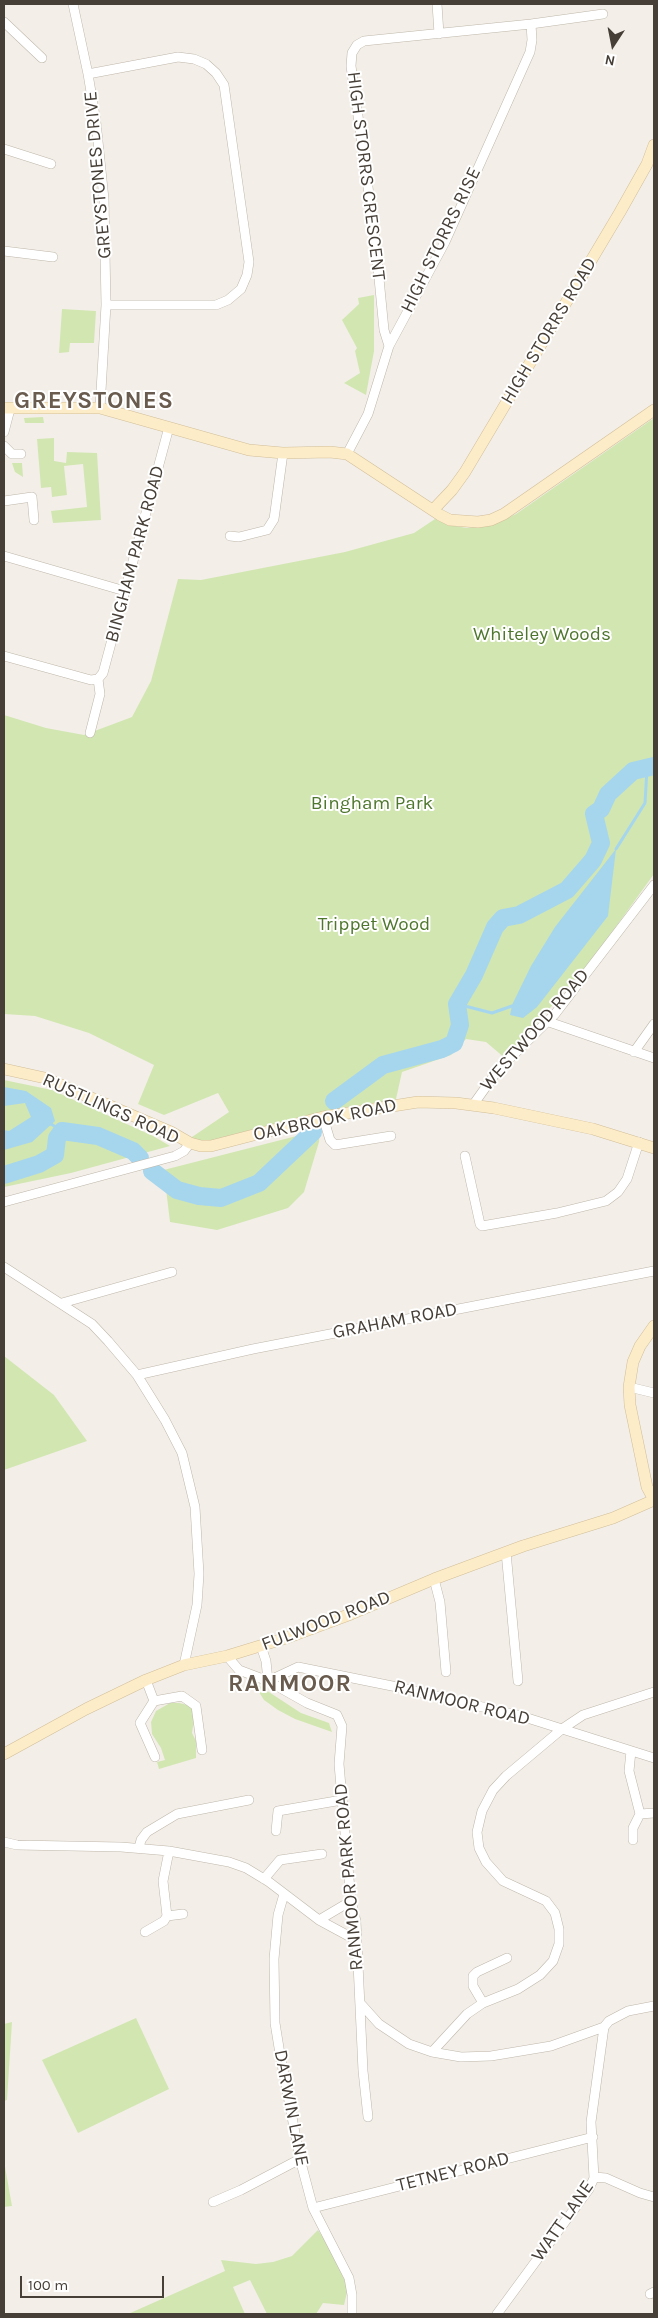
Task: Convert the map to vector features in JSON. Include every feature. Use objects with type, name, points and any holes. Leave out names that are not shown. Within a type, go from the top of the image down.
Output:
[{"type":"street","name":"GREYSTONES DRIVE","points":[[73,4],[96,122],[104,199],[106,305],[100,408]]},
{"type":"street","points":[[437,4],[439,34]]},
{"type":"street","name":"HIGH STORRS CRESCENT","points":[[389,346],[384,330],[375,237],[351,66],[352,54],[357,45],[364,41],[531,24],[602,14]]},
{"type":"street","points":[[4,22],[42,58]]},
{"type":"street","name":"HIGH STORRS RISE","points":[[347,454],[368,414],[389,346],[445,242],[530,52],[532,40],[531,24]]},
{"type":"street","points":[[88,74],[178,57],[194,59],[206,64],[216,73],[224,85],[249,262],[247,275],[241,289],[228,300],[216,305],[106,305]]},
{"type":"street","name":"HIGH STORRS ROAD","points":[[433,510],[452,490],[468,466],[620,212],[647,164],[654,145]]},
{"type":"street","points":[[4,149],[51,164]]},
{"type":"street","points":[[4,251],[53,258]]},
{"type":"street","points":[[4,432],[7,408],[100,408],[249,450],[283,453],[330,452],[347,454],[450,520],[491,520],[504,514],[654,410]]},
{"type":"street","name":"BINGHAM PARK ROAD","points":[[90,734],[100,694],[98,679],[103,673],[169,427]]},
{"type":"street","points":[[4,446],[12,454],[21,454]]},
{"type":"street","points":[[230,536],[240,537],[267,530],[274,519],[283,453]]},
{"type":"street","points":[[4,501],[32,497],[34,520]]},
{"type":"street","points":[[4,556],[125,591]]},
{"type":"street","points":[[4,656],[91,680],[98,679]]},
{"type":"street","name":"WESTWOOD ROAD","points":[[473,1105],[498,1070],[555,1014],[654,885]]},
{"type":"street","points":[[546,1021],[650,1056]]},
{"type":"street","points":[[634,1052],[654,1024]]},
{"type":"street","name":"RUSTLINGS ROAD","points":[[4,1069],[45,1078],[170,1132],[190,1143]]},
{"type":"street","name":"OAKBROOK ROAD","points":[[190,1143],[211,1146],[323,1117],[418,1102],[473,1105],[592,1128],[654,1148]]},
{"type":"street","points":[[323,1117],[330,1140],[335,1146],[391,1136]]},
{"type":"street","points":[[465,1156],[482,1226],[557,1213],[606,1200],[618,1192],[627,1179],[639,1142]]},
{"type":"street","points":[[4,1202],[175,1156],[184,1151],[190,1143]]},
{"type":"street","points":[[4,1267],[92,1324],[137,1375],[165,1420],[182,1453],[195,1507],[199,1574],[197,1605],[184,1665]]},
{"type":"street","name":"GRAHAM ROAD","points":[[137,1375],[253,1349],[654,1271]]},
{"type":"street","points":[[62,1303],[172,1272]]},
{"type":"street","points":[[654,1326],[640,1346],[633,1362],[629,1388],[630,1405],[647,1487],[654,1500]]},
{"type":"street","points":[[629,1388],[654,1393]]},
{"type":"street","name":"FULWOOD ROAD","points":[[4,1754],[86,1709],[146,1680],[184,1665],[228,1656],[260,1646],[351,1614],[434,1579],[506,1552],[613,1518],[654,1500]]},
{"type":"street","points":[[506,1552],[518,1681]]},
{"type":"street","points":[[434,1579],[440,1602],[446,1672]]},
{"type":"street","points":[[228,1656],[239,1670],[268,1681],[266,1661],[260,1646]]},
{"type":"street","name":"RANMOOR ROAD","points":[[268,1681],[298,1667],[397,1687],[521,1716],[654,1758]]},
{"type":"street","points":[[146,1680],[154,1701]]},
{"type":"street","name":"RANMOOR PARK ROAD","points":[[268,1681],[307,1703],[337,1715],[342,1726],[339,1764],[351,1901],[356,1921],[368,2117]]},
{"type":"street","points":[[432,2052],[467,2014],[483,2003],[518,1989],[540,1975],[553,1962],[559,1944],[559,1929],[555,1913],[546,1901],[515,1888],[494,1873],[479,1848],[477,1832],[482,1812],[493,1790],[506,1776],[562,1729],[583,1715],[654,1692]]},
{"type":"street","points":[[155,1757],[140,1723],[154,1701],[182,1696],[196,1706],[202,1750]]},
{"type":"street","points":[[631,1751],[629,1771],[640,1814],[633,1828],[632,1840]]},
{"type":"street","points":[[139,1848],[141,1840],[147,1832],[177,1814],[249,1800]]},
{"type":"street","points":[[276,1831],[278,1810],[342,1800]]},
{"type":"street","points":[[640,1814],[654,1813]]},
{"type":"street","points":[[4,1842],[17,1845],[139,1848],[169,1851],[229,1862],[246,1868],[264,1879],[320,1920],[356,1940]]},
{"type":"street","points":[[145,1932],[164,1921],[167,1916],[163,1880],[169,1851]]},
{"type":"street","points":[[264,1879],[280,1860],[322,1854]]},
{"type":"street","name":"DARWIN LANE","points":[[284,1894],[277,1924],[274,1959],[274,1994],[280,2054],[300,2159],[313,2208],[349,2278],[352,2295],[352,2314]]},
{"type":"street","points":[[320,1920],[351,1901]]},
{"type":"street","points":[[167,1916],[183,1914]]},
{"type":"street","points":[[483,2003],[473,1986],[473,1976],[477,1972],[507,1958]]},
{"type":"street","points":[[361,2004],[368,2014],[394,2035],[409,2044],[432,2052],[461,2057],[491,2056],[551,2046],[604,2027],[609,2021],[628,2011],[654,2006]]},
{"type":"street","name":"WATT LANE","points":[[497,2314],[589,2188],[594,2177],[591,2122],[604,2027]]},
{"type":"street","name":"TETNEY ROAD","points":[[313,2208],[592,2137]]},
{"type":"street","points":[[213,2202],[241,2190],[300,2159]]},
{"type":"street","points":[[594,2177],[606,2178],[654,2197]]},
{"type":"green space","points":[[374,295],[374,351],[366,395],[344,383],[360,373],[355,351],[357,348],[342,320],[359,304],[358,298]]},
{"type":"green space","points":[[62,309],[96,311],[94,343],[70,343],[69,352],[59,353]]},
{"type":"green space","points":[[43,417],[44,423],[25,423],[24,418]]},
{"type":"green space","name":"Bingham Park","points":[[654,418],[654,874],[594,957],[506,1059],[486,1042],[466,1039],[451,1055],[402,1072],[396,1099],[209,1144],[189,1139],[229,1112],[218,1093],[164,1115],[138,1104],[154,1065],[89,1033],[35,1016],[4,1014],[4,715],[46,728],[84,735],[132,717],[151,681],[178,579],[201,580],[345,552],[414,533],[435,519],[449,525],[467,528],[497,523],[516,514]]},
{"type":"green space","points":[[54,438],[54,461],[66,463],[67,452],[97,453],[101,520],[53,523],[51,511],[87,507],[83,464],[64,466],[67,495],[52,497],[51,487],[41,488],[37,439]]},
{"type":"green space","points":[[12,463],[22,463],[23,477],[15,472]]},
{"type":"green space","points":[[4,1080],[52,1090],[153,1136],[170,1146],[71,1173],[4,1187]]},
{"type":"green space","points":[[320,1130],[319,1142],[304,1192],[288,1208],[217,1230],[170,1222],[166,1189],[148,1174]]},
{"type":"green space","points":[[4,1356],[54,1395],[87,1441],[4,1470]]},
{"type":"green space","points":[[252,1681],[301,1713],[329,1723],[332,1732],[295,1719],[278,1710],[264,1700]]},
{"type":"green space","points":[[170,1703],[192,1706],[194,1720],[192,1733],[196,1741],[196,1758],[159,1769],[157,1762],[165,1760],[161,1748],[152,1734],[151,1722],[156,1711]]},
{"type":"green space","points":[[136,2018],[169,2089],[78,2133],[42,2060]]},
{"type":"green space","points":[[12,2022],[7,2100],[4,2101],[4,2024]]},
{"type":"green space","points":[[4,2161],[12,2206],[4,2207]]},
{"type":"green space","points":[[318,2230],[330,2248],[348,2288],[344,2305],[323,2303],[316,2314],[267,2314],[250,2280],[233,2287],[245,2314],[128,2314],[225,2271],[221,2260],[256,2264],[273,2262],[292,2256]]},
{"type":"water","points":[[616,849],[608,916],[537,1007],[523,1018],[510,1015],[512,1005],[531,966],[555,927]]},
{"type":"water","points":[[4,1087],[26,1091],[51,1108],[55,1121],[32,1142],[4,1150],[4,1130],[9,1131],[31,1117],[25,1103],[4,1106]]},
{"type":"waterway","points":[[334,1101],[383,1065],[442,1049],[454,1043],[460,1025],[457,1004],[474,975],[495,927],[503,918],[519,915],[567,890],[593,860],[601,843],[594,814],[601,809],[608,794],[633,771],[654,766]]},
{"type":"waterway","points":[[616,849],[645,803],[647,769]]},
{"type":"waterway","points":[[457,1004],[492,1013],[512,1006]]},
{"type":"waterway","points":[[47,1125],[51,1124],[62,1131]]},
{"type":"waterway","points":[[4,1175],[39,1164],[55,1155],[57,1138],[62,1131],[98,1136],[133,1151],[140,1158]]},
{"type":"waterway","points":[[152,1171],[177,1190],[199,1196],[221,1198],[259,1183],[313,1132]]},
{"type":"district","name":"GREYSTONES","points":[[94,401]]},
{"type":"district","name":"RANMOOR","points":[[290,1684]]},
{"type":"park label","name":"Whiteley Woods","points":[[542,635]]},
{"type":"park label","name":"Trippet Wood","points":[[374,925]]}]
